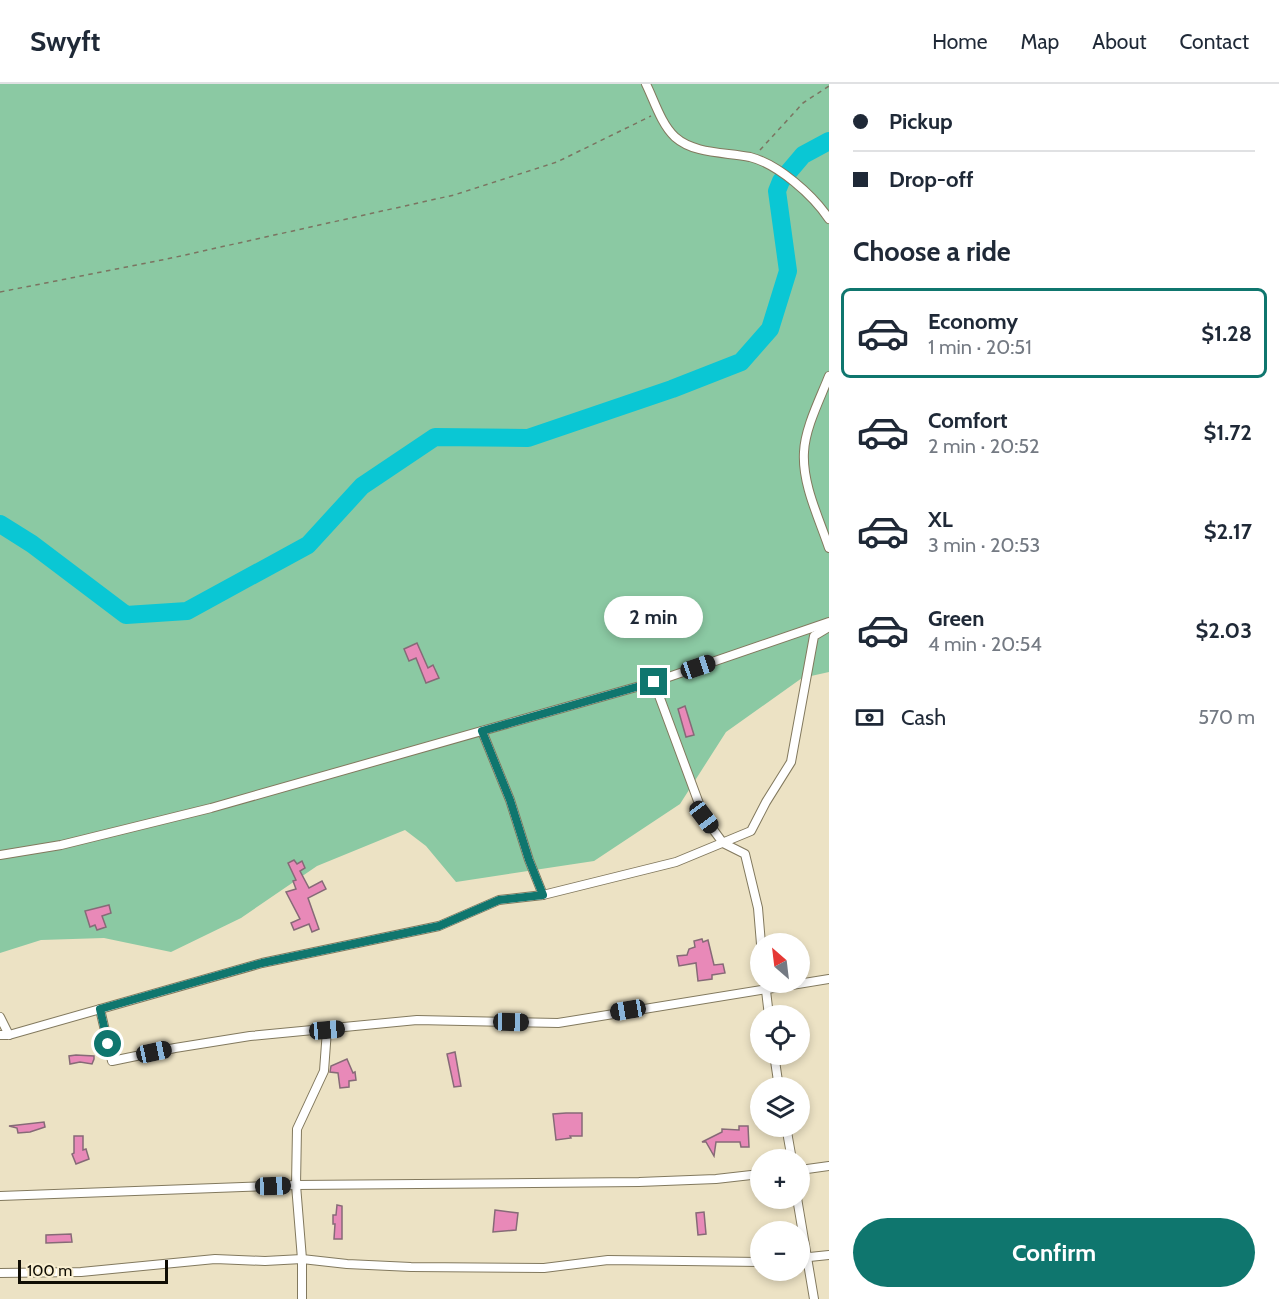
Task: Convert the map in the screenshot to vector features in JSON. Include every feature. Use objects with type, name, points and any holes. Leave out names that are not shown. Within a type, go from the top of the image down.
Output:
[{"type":"street","points":[[646,84],[666,125],[675,136],[691,147],[749,157],[770,165],[792,181],[829,219]]},
{"type":"street","points":[[829,376],[813,414],[804,452],[807,482],[829,548]]},
{"type":"street","points":[[0,855],[61,845],[211,808],[654,682],[829,622]]},
{"type":"street","points":[[0,1017],[5,1035],[262,963],[439,926],[499,900],[543,895],[676,862],[751,831],[791,762],[814,636],[829,627]]},
{"type":"street","points":[[654,682],[704,817],[723,843],[745,854],[758,908],[760,933]]},
{"type":"street","points":[[482,731],[510,800],[543,895]]},
{"type":"street","points":[[810,981],[829,979]]},
{"type":"street","points":[[100,1009],[112,1061],[250,1036],[417,1020],[558,1023],[750,989]]},
{"type":"street","points":[[302,1299],[302,1259],[296,1185],[297,1129],[324,1071],[327,1030]]},
{"type":"street","points":[[810,1169],[829,1166]]},
{"type":"street","points":[[0,1196],[296,1185],[639,1182],[750,1175]]},
{"type":"street","points":[[810,1257],[829,1255]]},
{"type":"street","points":[[0,1273],[81,1272],[215,1259],[265,1261],[302,1259],[411,1267],[544,1268],[608,1260],[750,1262]]},
{"type":"street","points":[[809,1281],[813,1299]]},
{"type":"path","points":[[749,157],[766,145],[802,103],[829,86]]},
{"type":"path","points":[[0,292],[167,260],[454,195],[557,162],[660,112]]},
{"type":"green space","points":[[0,84],[829,84],[829,672],[802,678],[726,732],[680,804],[594,861],[456,882],[426,846],[405,830],[317,866],[241,918],[171,952],[104,938],[41,940],[0,953]]},
{"type":"building","points":[[417,643],[428,668],[433,665],[439,678],[426,683],[416,658],[409,661],[404,649]]},
{"type":"building","points":[[685,706],[694,735],[686,737],[678,709]]},
{"type":"building","points":[[294,860],[297,864],[302,861],[305,868],[300,871],[309,888],[322,881],[326,889],[308,898],[319,929],[312,932],[309,924],[294,930],[291,923],[300,919],[286,892],[296,889],[293,881],[296,880],[288,863]]},
{"type":"building","points":[[109,905],[111,913],[102,916],[106,927],[97,930],[95,925],[90,927],[85,911]]},
{"type":"building","points":[[702,939],[703,942],[708,940],[714,965],[723,964],[725,973],[712,975],[712,979],[698,981],[696,963],[679,966],[677,956],[687,955],[689,949],[695,947],[694,941]]},
{"type":"building","points":[[455,1052],[461,1086],[454,1087],[447,1054]]},
{"type":"building","points":[[69,1056],[94,1056],[94,1059],[92,1064],[80,1062],[70,1064]]},
{"type":"building","points":[[347,1059],[353,1073],[355,1072],[356,1080],[349,1081],[349,1087],[340,1088],[338,1073],[330,1072],[331,1066]]},
{"type":"building","points":[[582,1113],[582,1136],[570,1136],[571,1138],[556,1140],[553,1114]]},
{"type":"building","points":[[44,1122],[45,1127],[30,1132],[18,1133],[17,1128],[9,1126]]},
{"type":"building","points":[[739,1126],[748,1126],[749,1147],[741,1147],[740,1142],[716,1142],[714,1156],[706,1142],[702,1142],[722,1132],[722,1129],[739,1130]]},
{"type":"building","points":[[74,1136],[83,1136],[83,1150],[86,1149],[89,1159],[76,1164],[72,1154],[74,1153]]},
{"type":"building","points":[[337,1205],[342,1206],[342,1239],[334,1239],[333,1215],[336,1215]]},
{"type":"building","points":[[495,1210],[518,1213],[516,1230],[493,1232]]},
{"type":"building","points":[[704,1212],[706,1234],[698,1235],[696,1213]]},
{"type":"building","points":[[71,1234],[72,1242],[46,1243],[46,1235]]},
{"type":"waterway","points":[[0,524],[32,544],[126,615],[187,611],[308,545],[362,486],[435,437],[528,438],[672,389],[741,362],[770,329],[788,271],[777,191],[781,181],[803,155],[829,141]]},
{"type":"route","points":[[108,1044],[100,1009],[262,963],[439,926],[499,900],[543,895],[510,800],[482,731],[654,682]]}]
